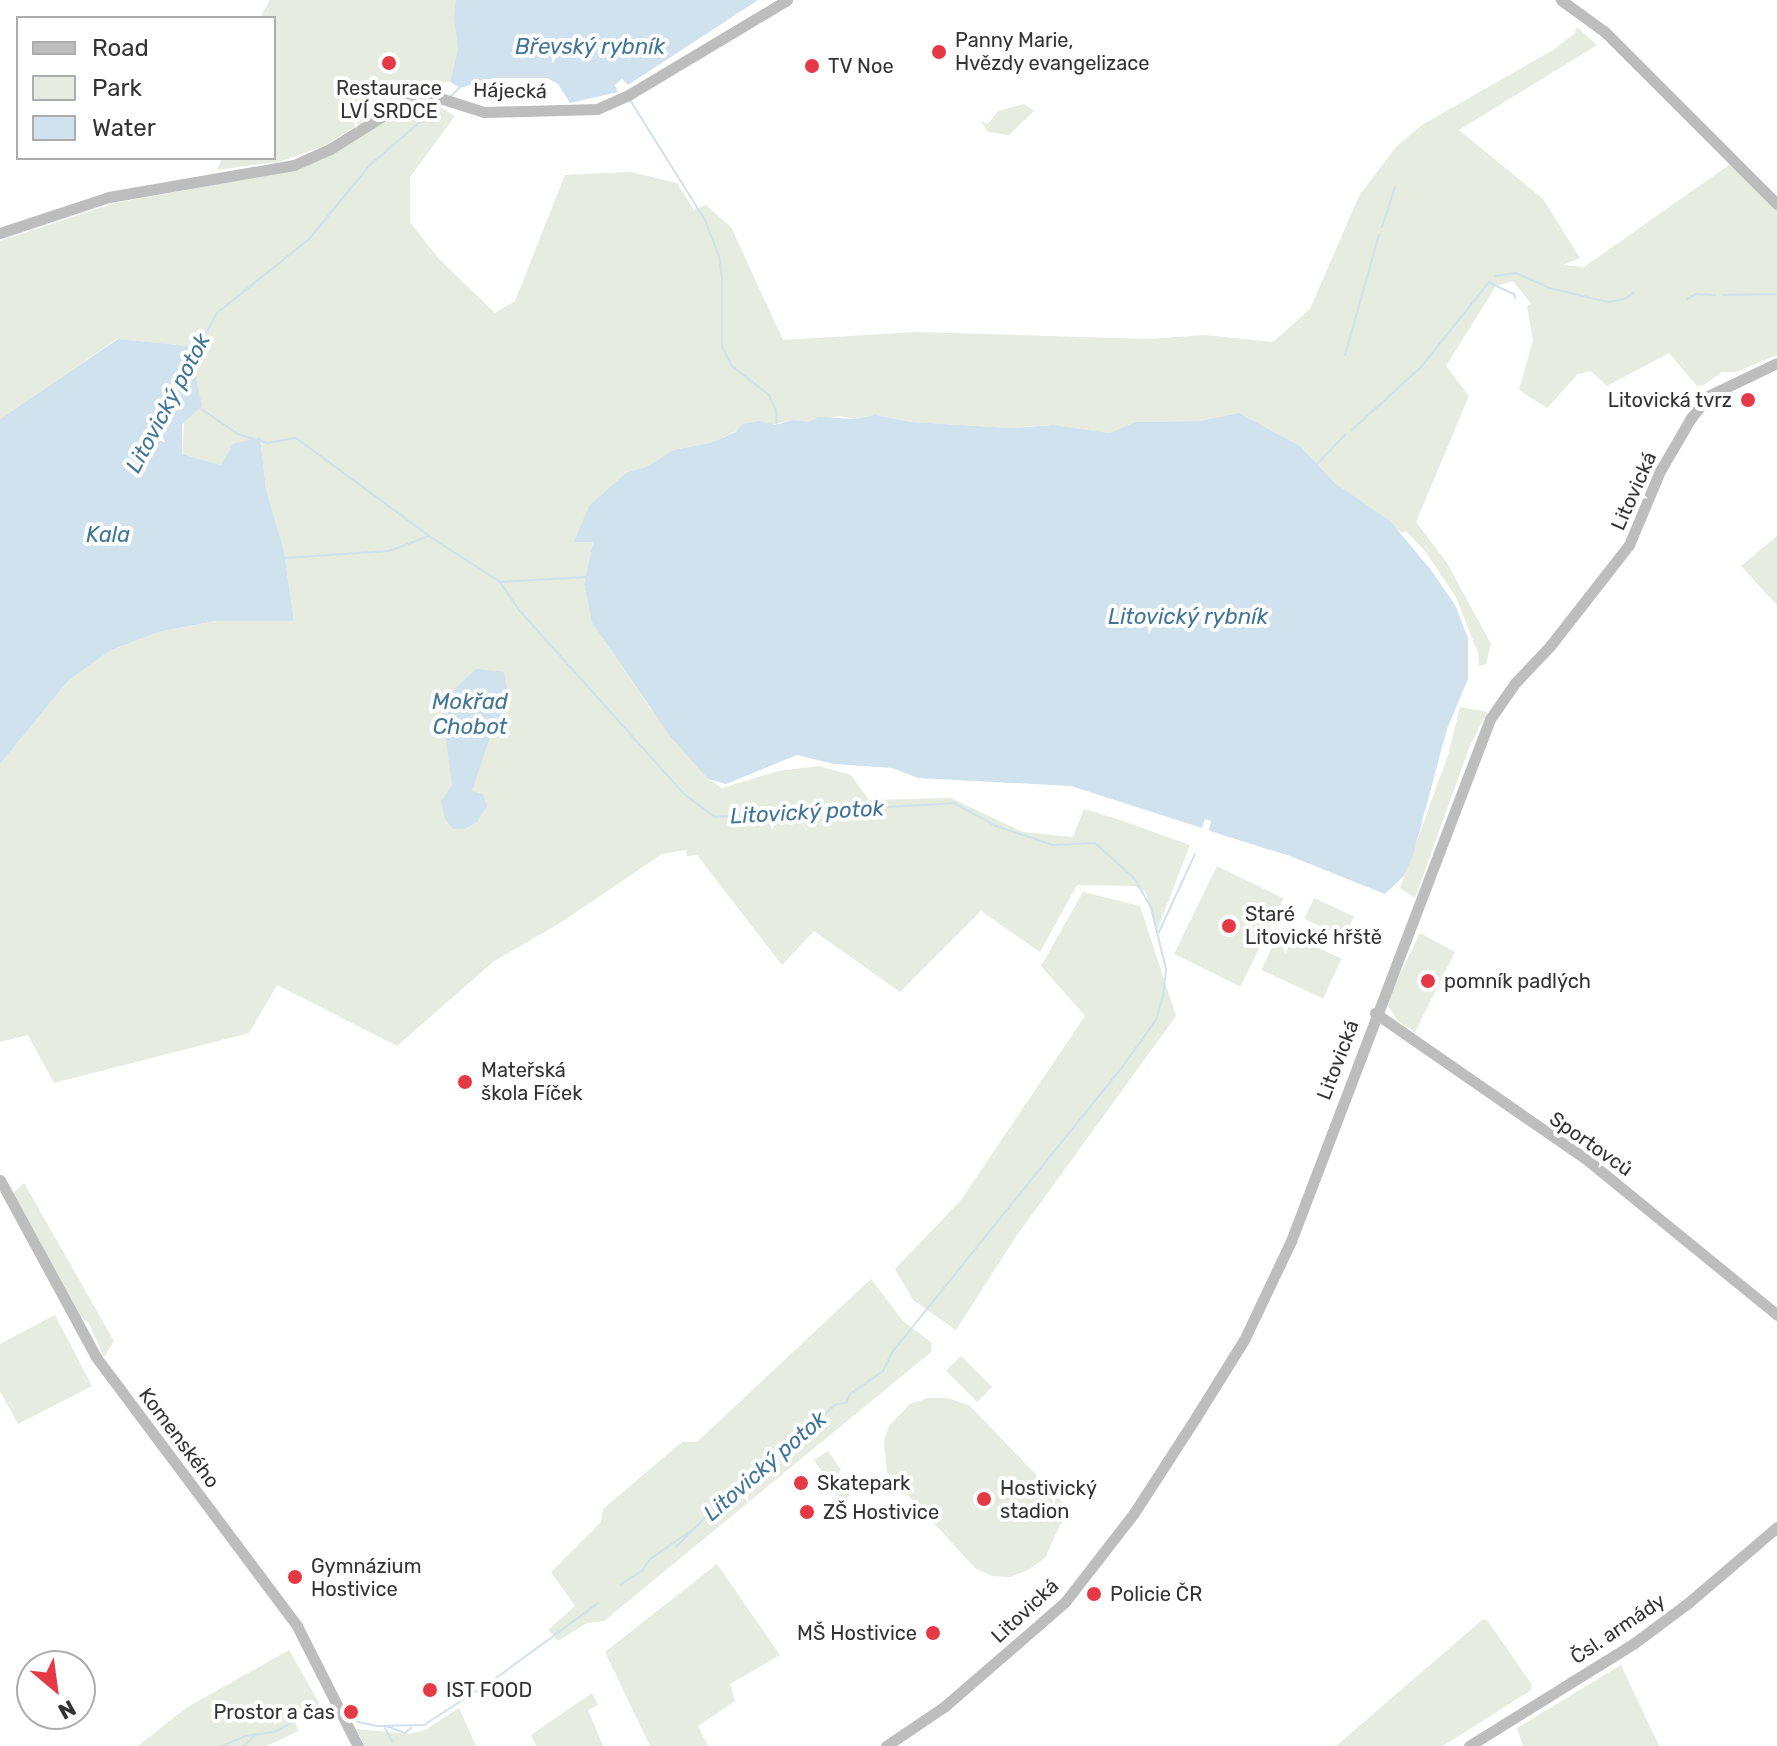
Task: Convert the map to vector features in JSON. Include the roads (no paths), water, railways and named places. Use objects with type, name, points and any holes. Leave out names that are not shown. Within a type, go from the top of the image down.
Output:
[{"type":"street","name":"Hájecká","points":[[0,233],[109,197],[294,165],[330,149],[412,95],[429,92],[446,101],[484,112],[597,109],[630,94],[787,0]]},
{"type":"street","points":[[1561,0],[1605,32],[1777,204]]},
{"type":"street","name":"Litovická","points":[[886,1746],[945,1706],[1065,1602],[1134,1513],[1244,1340],[1291,1241],[1375,1013],[1420,909],[1490,719],[1515,683],[1550,646],[1629,545],[1660,471],[1691,418],[1708,396],[1777,363]]},
{"type":"street","name":"Sportovců","points":[[1375,1013],[1586,1159],[1777,1315]]},
{"type":"street","name":"Komenského","points":[[0,1180],[96,1357],[297,1626],[358,1746]]},
{"type":"street","name":"Čsl. armády","points":[[1469,1746],[1633,1644],[1688,1603],[1777,1527]]},
{"type":"water","name":"Břevský rybník","points":[[456,0],[758,0],[628,85],[622,79],[615,85],[618,92],[570,103],[558,84],[547,78],[494,78],[460,88],[450,82],[458,48],[454,18]]},
{"type":"water","name":"Kala","points":[[118,339],[189,346],[202,406],[182,424],[182,454],[221,465],[233,444],[260,437],[266,489],[284,551],[294,621],[215,621],[159,632],[111,650],[69,680],[0,764],[0,419]]},
{"type":"water","name":"Litovický rybník","points":[[1239,413],[1300,446],[1336,484],[1390,521],[1431,570],[1455,605],[1468,638],[1468,679],[1447,729],[1413,855],[1404,876],[1385,894],[1290,856],[1213,832],[1209,830],[1211,821],[1205,819],[1202,828],[1071,786],[918,778],[892,768],[834,764],[797,755],[726,784],[708,779],[670,736],[592,623],[584,584],[593,542],[574,542],[589,506],[627,472],[646,467],[673,450],[710,443],[736,432],[743,424],[759,421],[776,425],[792,420],[809,422],[818,417],[854,419],[875,415],[911,422],[1011,428],[1053,425],[1110,433],[1135,422],[1199,421]]},
{"type":"water","name":"Mokřad Chobot","points":[[476,669],[504,672],[509,698],[490,737],[472,791],[483,794],[487,806],[477,822],[465,829],[453,829],[445,819],[441,801],[452,785],[441,702]]},
{"type":"waterway","name":"Litovický potok","points":[[450,97],[460,87]]},
{"type":"waterway","points":[[630,100],[705,220],[719,256],[722,278],[722,347],[732,366],[769,395],[776,410],[777,427]]},
{"type":"waterway","name":"Litovický potok","points":[[192,359],[217,313],[309,239],[370,165],[442,103]]},
{"type":"waterway","points":[[1382,227],[1395,187]]},
{"type":"waterway","points":[[1345,355],[1379,235]]},
{"type":"waterway","points":[[1495,276],[1516,273],[1550,288],[1608,302],[1625,299],[1634,292]]},
{"type":"waterway","points":[[1352,430],[1421,367],[1489,282]]},
{"type":"waterway","points":[[1490,283],[1514,294],[1515,298]]},
{"type":"waterway","points":[[1687,299],[1696,294],[1715,295]]},
{"type":"waterway","points":[[1724,295],[1777,294]]},
{"type":"waterway","points":[[200,408],[238,434],[253,439]]},
{"type":"waterway","points":[[1315,466],[1345,435]]},
{"type":"waterway","points":[[259,440],[267,443],[296,438],[428,535]]},
{"type":"waterway","name":"Litovický potok","points":[[284,558],[389,551],[429,536],[500,582],[519,610],[684,794],[714,817],[954,803],[996,826],[1053,845],[1095,843],[1134,878],[1151,907],[1166,969],[1163,996],[1156,1020],[1123,1066],[892,1352],[883,1371],[850,1394],[847,1402],[835,1405],[769,1466],[742,1482],[731,1502],[709,1513],[695,1528],[650,1559],[642,1571],[621,1584]]},
{"type":"waterway","name":"Litovický potok","points":[[501,582],[587,577]]},
{"type":"waterway","name":"Litovický potok","points":[[1159,932],[1195,854]]},
{"type":"waterway","name":"Litovický potok","points":[[740,1492],[747,1481]]},
{"type":"waterway","name":"Litovický potok","points":[[676,1547],[694,1529]]},
{"type":"waterway","name":"Litovický potok","points":[[349,1720],[377,1726],[424,1725],[492,1681],[598,1603]]},
{"type":"waterway","name":"Litovický potok","points":[[222,1746],[246,1736],[274,1732],[305,1716],[339,1717]]},
{"type":"waterway","points":[[386,1726],[405,1733],[411,1728]]},
{"type":"waterway","points":[[385,1728],[392,1741]]},
{"type":"waterway","points":[[244,1746],[254,1736]]},
{"type":"place","name":"Panny Marie, Hvězdy evangelizace","points":[[939,52]]},
{"type":"place","name":"Restaurace LVÍ SRDCE","points":[[389,63]]},
{"type":"place","name":"TV Noe","points":[[812,66]]},
{"type":"place","name":"Litovická tvrz","points":[[1748,400]]},
{"type":"place","name":"Staré Litovické hřště","points":[[1229,926]]},
{"type":"place","name":"pomník padlých","points":[[1428,981]]},
{"type":"place","name":"Mateřská škola Fíček","points":[[465,1082]]},
{"type":"place","name":"Skatepark","points":[[801,1483]]},
{"type":"place","name":"Hostivický stadion","points":[[984,1499]]},
{"type":"place","name":"ZŠ Hostivice","points":[[807,1512]]},
{"type":"place","name":"Gymnázium Hostivice","points":[[295,1577]]},
{"type":"place","name":"Policie ČR","points":[[1094,1594]]},
{"type":"place","name":"MŠ Hostivice","points":[[933,1633]]},
{"type":"place","name":"IST FOOD","points":[[430,1690]]},
{"type":"place","name":"Prostor a čas","points":[[351,1712]]}]
